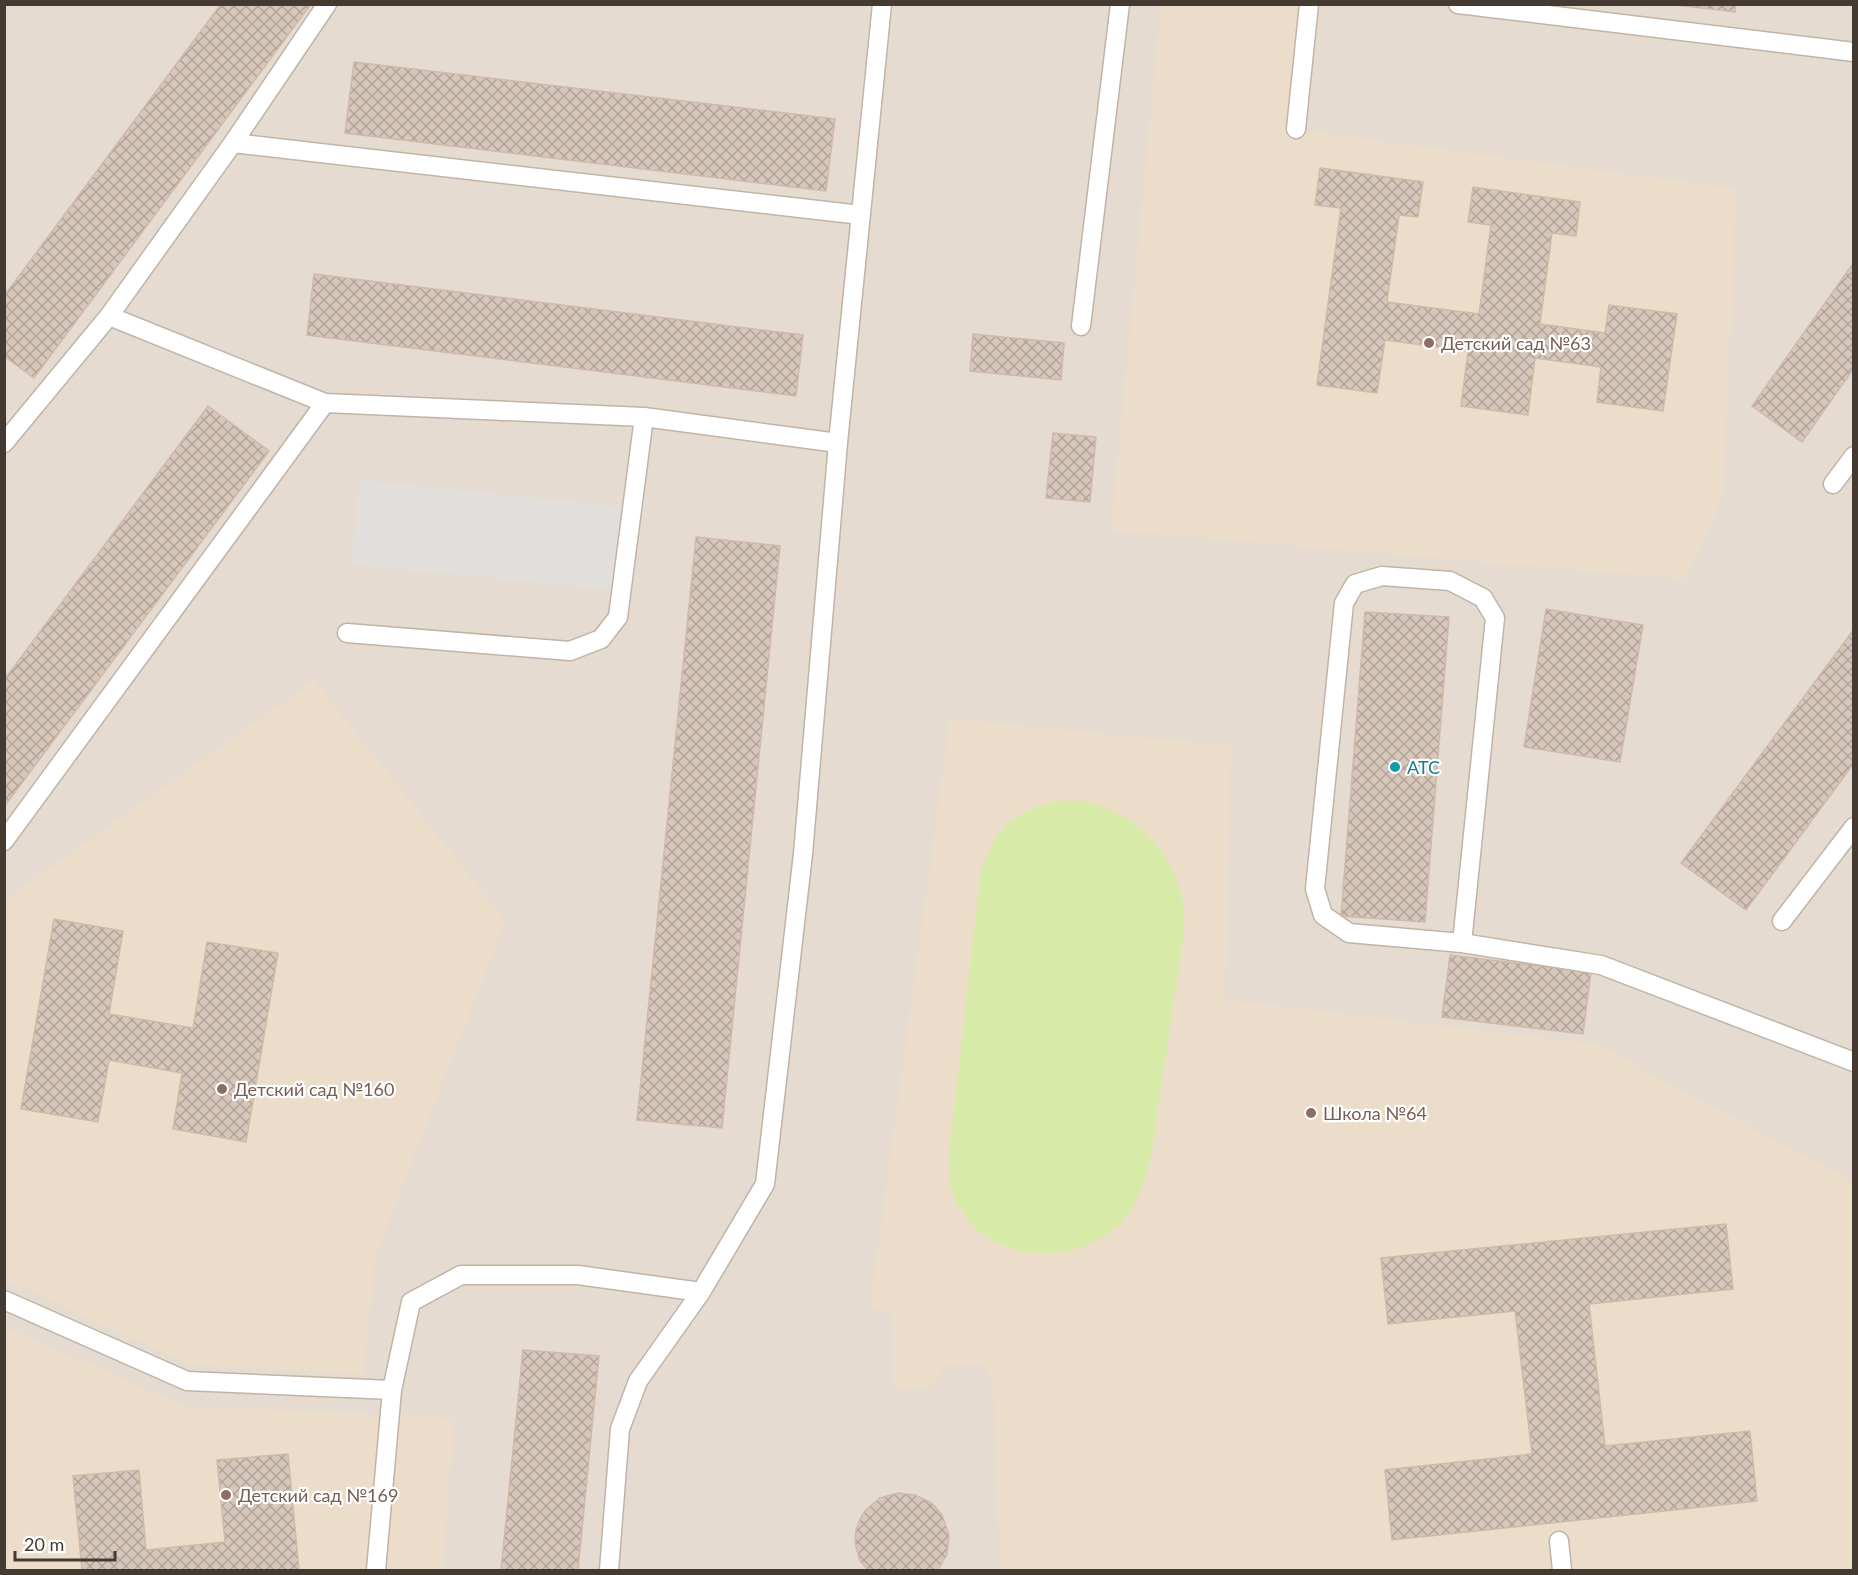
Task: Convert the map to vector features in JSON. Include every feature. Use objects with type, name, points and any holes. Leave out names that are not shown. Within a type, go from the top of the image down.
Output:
[{"type":"lane","points":[[4,443],[109,316],[233,143],[327,4]]},
{"type":"lane","points":[[609,1570],[620,1429],[638,1381],[701,1292],[765,1184],[803,854],[838,443],[882,4]]},
{"type":"lane","points":[[1081,326],[1120,4]]},
{"type":"lane","points":[[1296,129],[1309,4]]},
{"type":"lane","points":[[1458,4],[1854,52]]},
{"type":"lane","points":[[233,143],[861,216]]},
{"type":"lane","points":[[109,316],[325,403],[644,417],[838,443]]},
{"type":"lane","points":[[4,841],[325,403]]},
{"type":"lane","points":[[347,633],[570,651],[601,639],[618,617],[644,417]]},
{"type":"lane","points":[[1833,484],[1854,456]]},
{"type":"lane","points":[[1462,943],[1495,618],[1483,597],[1450,581],[1382,576],[1355,584],[1344,603],[1315,889],[1323,915],[1349,933],[1462,943],[1601,965],[1854,1062]]},
{"type":"lane","points":[[1782,921],[1854,827]]},
{"type":"lane","points":[[376,1570],[392,1390],[411,1302],[461,1275],[578,1275],[701,1292]]},
{"type":"lane","points":[[4,1300],[187,1381],[392,1390]]},
{"type":"lane","points":[[1559,1541],[1562,1570]]},
{"type":"shaded area","points":[[5,5],[1853,5],[1853,1570],[5,1570]]},
{"type":"shaded area","name":"Детский сад №63","points":[[1161,5],[1297,5],[1291,129],[1736,189],[1723,497],[1685,579],[1111,530]]},
{"type":"shaded area","points":[[360,480],[621,507],[613,590],[351,564]]},
{"type":"shaded area","name":"Детский сад №160","points":[[314,681],[505,921],[375,1256],[363,1374],[191,1365],[5,1279],[5,900]]},
{"type":"shaded area","name":"Школа №64","points":[[950,719],[1231,746],[1225,1000],[1595,1044],[1853,1182],[1853,1570],[1000,1570],[993,1379],[981,1363],[946,1365],[931,1386],[894,1390],[894,1313],[870,1308]]},
{"type":"shaded area","name":"Детский сад №169","points":[[4,1327],[184,1406],[453,1419],[443,1570],[5,1570]]},
{"type":"green space","points":[[1056,801],[1076,801],[1099,805],[1136,824],[1151,838],[1173,872],[1180,891],[1184,925],[1150,1162],[1139,1195],[1129,1213],[1110,1232],[1088,1245],[1063,1252],[1038,1253],[1012,1249],[989,1238],[970,1222],[953,1194],[949,1154],[980,877],[990,847],[1005,826],[1026,811]]},
{"type":"building","points":[[221,4],[311,4],[34,378],[4,356],[4,296]]},
{"type":"building","points":[[1667,4],[1736,4],[1735,12]]},
{"type":"building","points":[[354,62],[835,119],[826,191],[345,133]]},
{"type":"building","points":[[1320,168],[1423,182],[1418,217],[1399,215],[1387,302],[1479,314],[1491,225],[1468,222],[1473,187],[1580,202],[1576,236],[1552,233],[1540,324],[1605,333],[1609,305],[1677,314],[1663,411],[1597,402],[1601,367],[1535,358],[1528,415],[1461,406],[1468,351],[1385,340],[1377,393],[1317,385],[1341,208],[1315,205]]},
{"type":"building","points":[[1854,262],[1854,368],[1802,442],[1752,406]]},
{"type":"building","points":[[314,274],[803,335],[796,396],[307,335]]},
{"type":"building","points":[[973,334],[1064,343],[1061,380],[970,371]]},
{"type":"building","points":[[208,406],[269,451],[4,807],[4,680]]},
{"type":"building","points":[[1053,433],[1096,437],[1090,502],[1046,498]]},
{"type":"building","points":[[696,537],[780,546],[722,1128],[637,1120]]},
{"type":"building","points":[[1546,609],[1643,625],[1620,762],[1524,747]]},
{"type":"building","name":"АТС","points":[[1365,612],[1449,617],[1425,922],[1341,916]]},
{"type":"building","points":[[1854,629],[1854,763],[1746,910],[1681,863]]},
{"type":"building","points":[[54,919],[123,931],[109,1014],[193,1028],[207,942],[278,953],[246,1142],[173,1129],[182,1073],[109,1060],[98,1122],[21,1109]]},
{"type":"building","points":[[1450,955],[1591,972],[1583,1034],[1442,1017]]},
{"type":"building","points":[[1726,1224],[1733,1289],[1589,1304],[1605,1446],[1750,1431],[1757,1501],[1392,1540],[1385,1470],[1532,1454],[1515,1311],[1388,1324],[1381,1258]]},
{"type":"building","points":[[523,1350],[599,1356],[578,1570],[501,1570]]},
{"type":"building","points":[[288,1454],[299,1570],[82,1570],[73,1476],[139,1470],[146,1550],[225,1542],[217,1460]]},
{"type":"building","points":[[898,1493],[915,1495],[932,1503],[942,1515],[949,1535],[947,1554],[938,1570],[868,1570],[860,1561],[855,1543],[856,1530],[861,1517],[880,1498]]},
{"type":"place","name":"Детский сад №63","points":[[1429,343]]},
{"type":"place","name":"АТС","points":[[1395,767]]},
{"type":"place","name":"Детский сад №160","points":[[222,1089]]},
{"type":"place","name":"Школа №64","points":[[1311,1113]]},
{"type":"place","name":"Детский сад №169","points":[[226,1495]]}]
